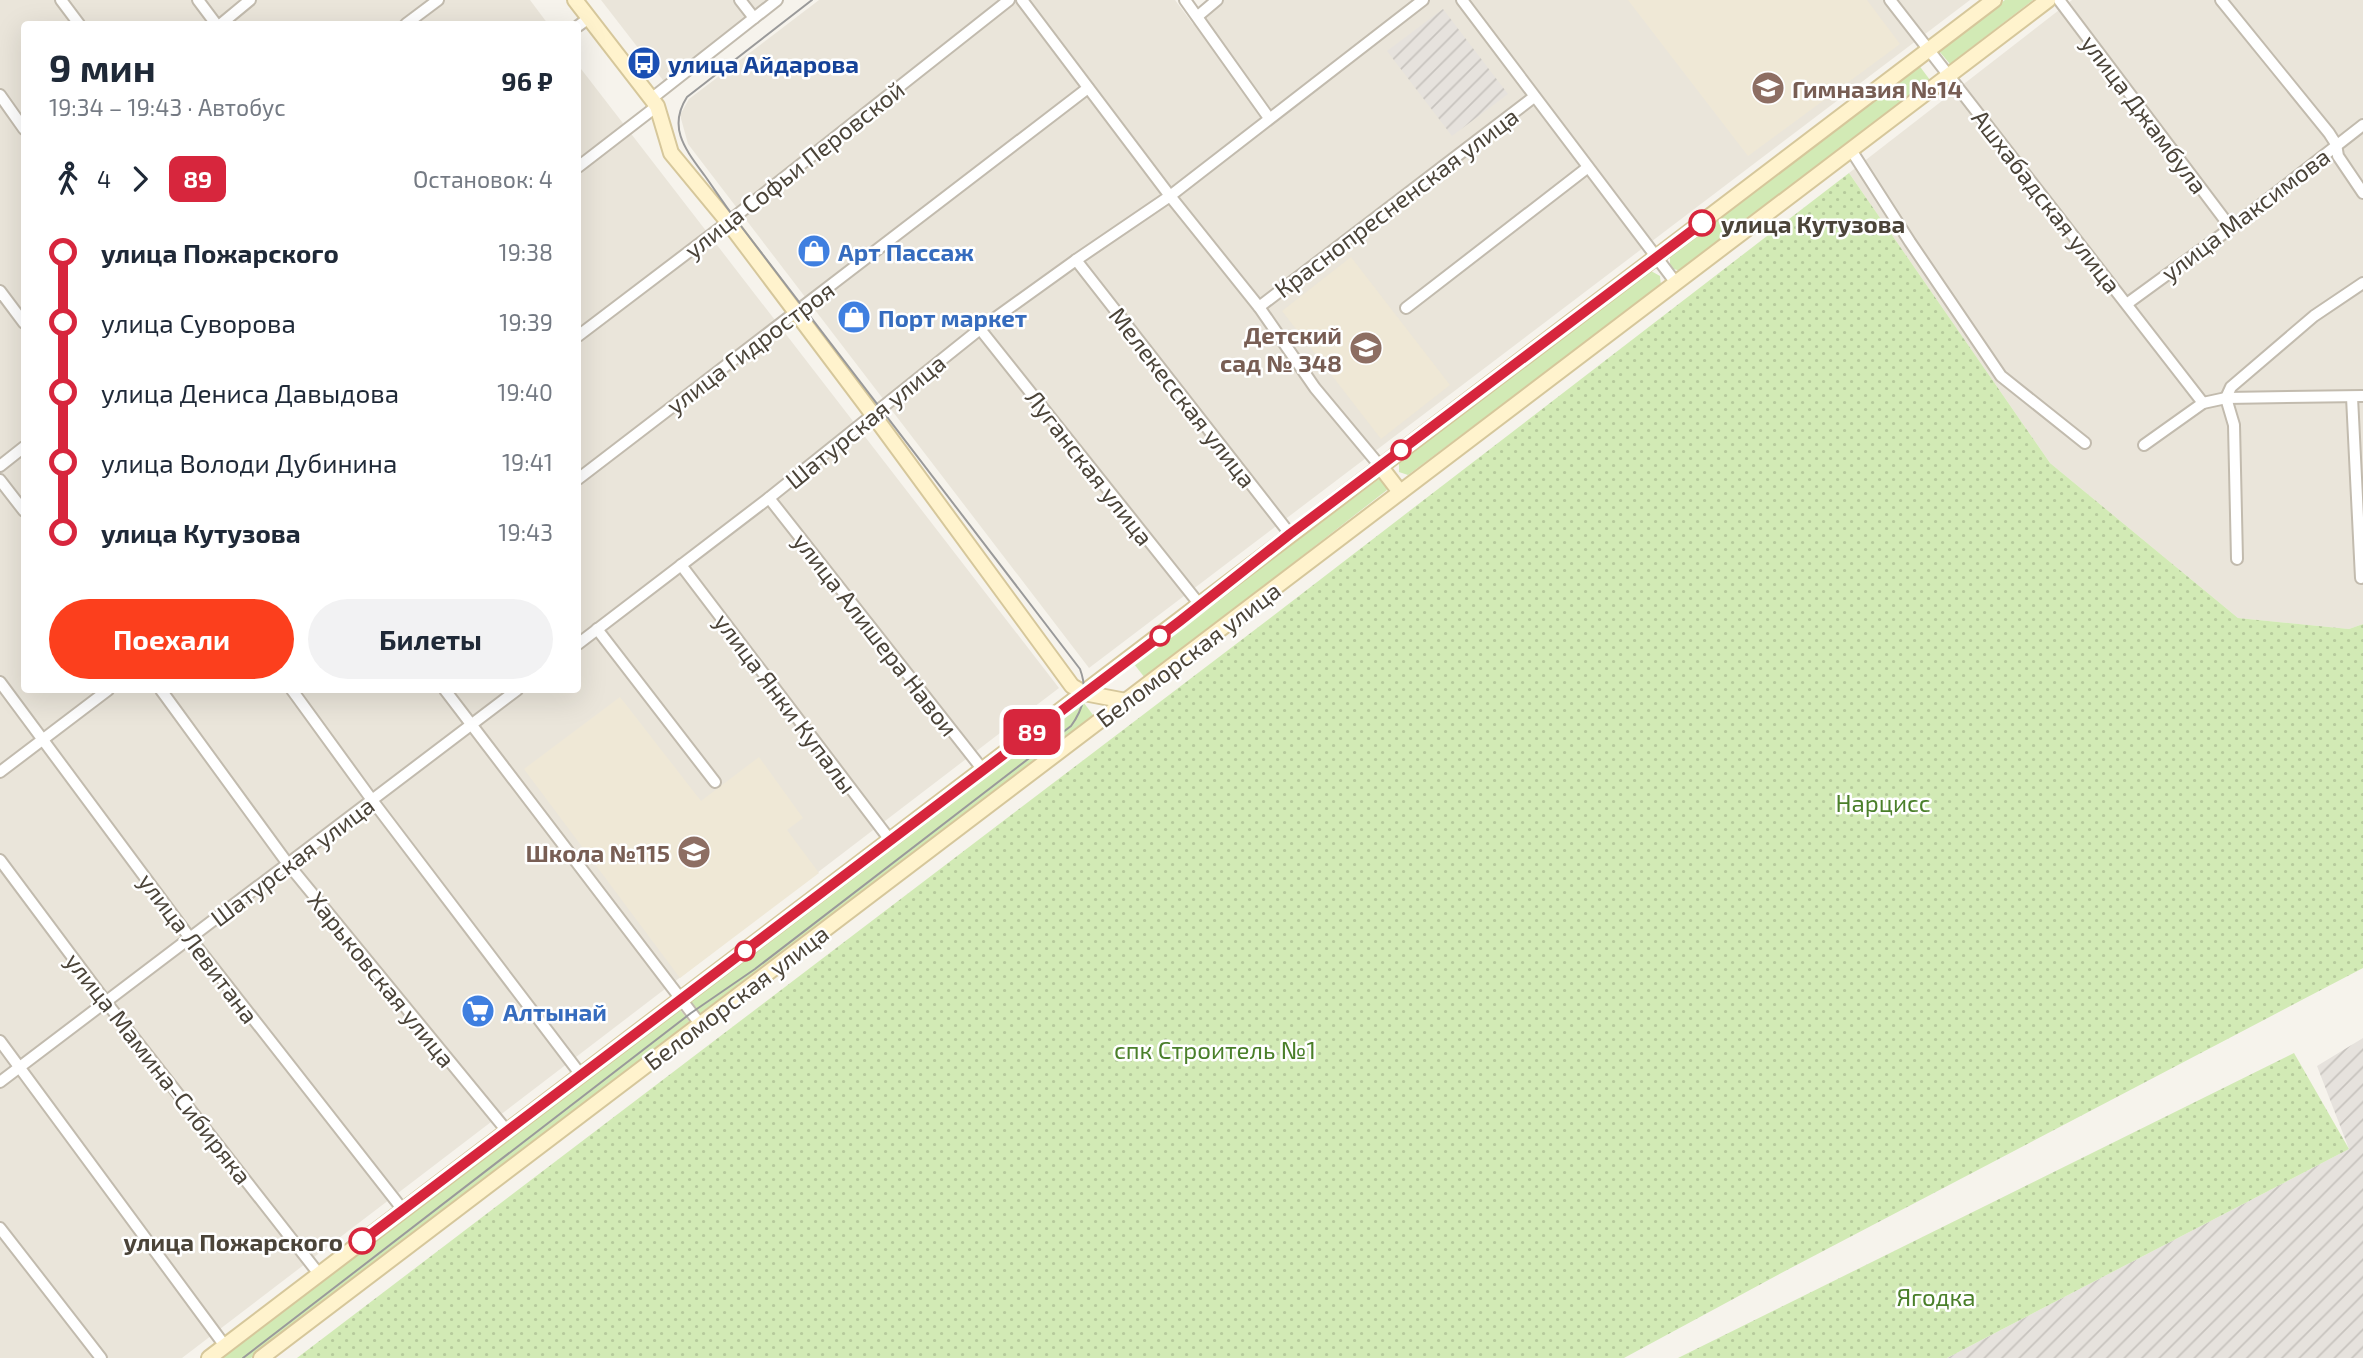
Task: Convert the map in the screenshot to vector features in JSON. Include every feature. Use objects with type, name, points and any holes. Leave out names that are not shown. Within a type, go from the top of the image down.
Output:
[{"type":"main road","points":[[575,0],[583,22],[654,102],[671,153],[728,222],[796,312],[1072,686],[1084,693],[1126,701]]},
{"type":"main road","name":"Беломорская улица","points":[[209,1358],[1994,0]]},
{"type":"main road","name":"Беломорская улица","points":[[261,1358],[2048,0]]},
{"type":"main road","points":[[1380,466],[1400,492]]},
{"type":"street","points":[[61,0],[77,21]]},
{"type":"street","points":[[198,0],[216,21]]},
{"type":"street","points":[[223,21],[250,0]]},
{"type":"street","points":[[410,21],[438,0]]},
{"type":"street","points":[[740,0],[754,18]]},
{"type":"street","points":[[581,164],[777,0]]},
{"type":"street","name":"улица Софьи Перовской","points":[[581,334],[728,222],[1009,0]]},
{"type":"street","points":[[1021,0],[1259,307],[1315,388],[1380,466]]},
{"type":"street","points":[[1185,0],[1269,118]]},
{"type":"street","points":[[1198,16],[1217,0]]},
{"type":"street","name":"Шатурская улица","points":[[581,642],[874,416],[980,329],[1170,195],[1423,0]]},
{"type":"street","points":[[1462,0],[1676,283]]},
{"type":"street","name":"Ашхабадская улица","points":[[1890,0],[2203,403]]},
{"type":"street","name":"улица Джамбула","points":[[2059,0],[2231,228]]},
{"type":"street","points":[[2221,0],[2329,133],[2336,144],[2338,156],[2363,192]]},
{"type":"street","name":"улица Гидростроя","points":[[581,477],[1088,88]]},
{"type":"street","points":[[0,95],[21,125]]},
{"type":"street","name":"Краснопресненская улица","points":[[1259,307],[1534,97]]},
{"type":"street","name":"улица Максимова","points":[[2127,303],[2231,228],[2363,125]]},
{"type":"street","points":[[1851,150],[2001,376],[2085,443]]},
{"type":"street","points":[[1406,308],[1587,168]]},
{"type":"street","name":"Мелекесская улица","points":[[1076,260],[1290,534]]},
{"type":"street","points":[[2237,559],[2235,425],[2226,398],[2231,387],[2314,316],[2363,283]]},
{"type":"street","points":[[0,291],[21,319]]},
{"type":"street","name":"Луганская улица","points":[[980,329],[1200,605]]},
{"type":"street","points":[[2144,445],[2203,403],[2226,398],[2357,397],[2361,578]]},
{"type":"street","points":[[0,466],[21,449]]},
{"type":"street","points":[[0,480],[21,507]]},
{"type":"street","name":"улица Алишера Навои","points":[[769,498],[983,770]]},
{"type":"street","name":"улица Янки Купалы","points":[[681,565],[890,840]]},
{"type":"street","points":[[597,629],[715,782]]},
{"type":"street","name":"улица Левитана","points":[[0,682],[190,938],[403,1210]]},
{"type":"street","points":[[0,772],[104,693]]},
{"type":"street","name":"Харьковская улица","points":[[163,693],[288,864],[507,1131]]},
{"type":"street","points":[[294,693],[581,1075]]},
{"type":"street","points":[[447,693],[700,1024]]},
{"type":"street","name":"Шатурская улица","points":[[0,1083],[513,693]]},
{"type":"street","name":"улица Мамина-Сибиряка","points":[[0,860],[106,1002],[319,1274]]},
{"type":"street","points":[[0,1041],[225,1346]]},
{"type":"street","points":[[0,1228],[101,1358]]},
{"type":"shaded area","points":[[0,0],[530,0],[546,21],[21,21],[21,693],[581,693],[581,69],[1059,688],[182,1358],[0,1358]]},
{"type":"shaded area","points":[[601,0],[776,0],[666,84]]},
{"type":"shaded area","points":[[819,0],[1175,0],[1193,24],[1224,0],[1970,0],[1089,668],[688,144],[680,115],[689,99]]},
{"type":"shaded area","name":"Гимназия №14","points":[[1628,0],[1867,0],[1900,44],[1748,156]]},
{"type":"shaded area","points":[[2072,0],[2363,0],[2363,624],[2349,629],[2238,618],[2050,463],[1849,173]]},
{"type":"shaded area","points":[[1443,9],[1508,94],[1452,136],[1387,51]]},
{"type":"shaded area","name":"Детский сад № 348","points":[[1351,257],[1450,385],[1381,439],[1282,311]]},
{"type":"shaded area","name":"Школа №115","points":[[620,697],[701,801],[759,757],[803,818],[787,830],[819,873],[680,978],[524,769]]},
{"type":"shaded area","points":[[2363,1038],[2363,1358],[1947,1358],[2349,1149],[2317,1066]]},
{"type":"green space","points":[[2005,0],[2033,0],[1950,64],[1939,51]]},
{"type":"green space","points":[[1918,64],[1930,80],[1681,271],[1670,268],[1670,256]]},
{"type":"green space","points":[[1849,173],[2050,463],[2238,618],[2349,629],[2363,624],[2363,968],[1624,1358],[297,1358],[1269,619]]},
{"type":"green space","points":[[1651,271],[1660,276],[1661,286],[1408,475],[1399,472],[1399,462]]},
{"type":"green space","points":[[1379,479],[1385,483],[1387,490],[1145,678],[1134,664]]},
{"type":"green space","points":[[1084,703],[1096,719],[700,1017],[688,1001]]},
{"type":"green space","points":[[678,1007],[692,1025],[251,1358],[215,1358]]},
{"type":"green space","name":"Ягодка","points":[[2294,1053],[2349,1149],[1947,1358],[1678,1358]]},
{"type":"tram line","points":[[243,1358],[691,1013],[755,969],[1071,726],[1079,713],[1084,692],[1080,669],[730,212],[691,157],[681,138],[679,119],[687,97],[812,0]]},
{"type":"bus line","name":"89","points":[[362,1241],[1702,223]]},
{"type":"place","name":"улица Айдарова","points":[[644,63]]},
{"type":"place","name":"Гимназия №14","points":[[1768,88]]},
{"type":"place","name":"улица Кутузова","points":[[1702,223]]},
{"type":"place","name":"Арт Пассаж","points":[[814,251]]},
{"type":"place","name":"Порт маркет","points":[[854,317]]},
{"type":"place","name":"Детский сад № 348","points":[[1366,348]]},
{"type":"place","name":"Школа №115","points":[[694,852]]},
{"type":"place","name":"Алтынай","points":[[478,1011]]},
{"type":"place","name":"улица Пожарского","points":[[362,1241]]},
{"type":"park label","name":"Нарцисс","points":[[1883,802]]},
{"type":"park label","name":"спк Строитель №1","points":[[1215,1049]]}]
